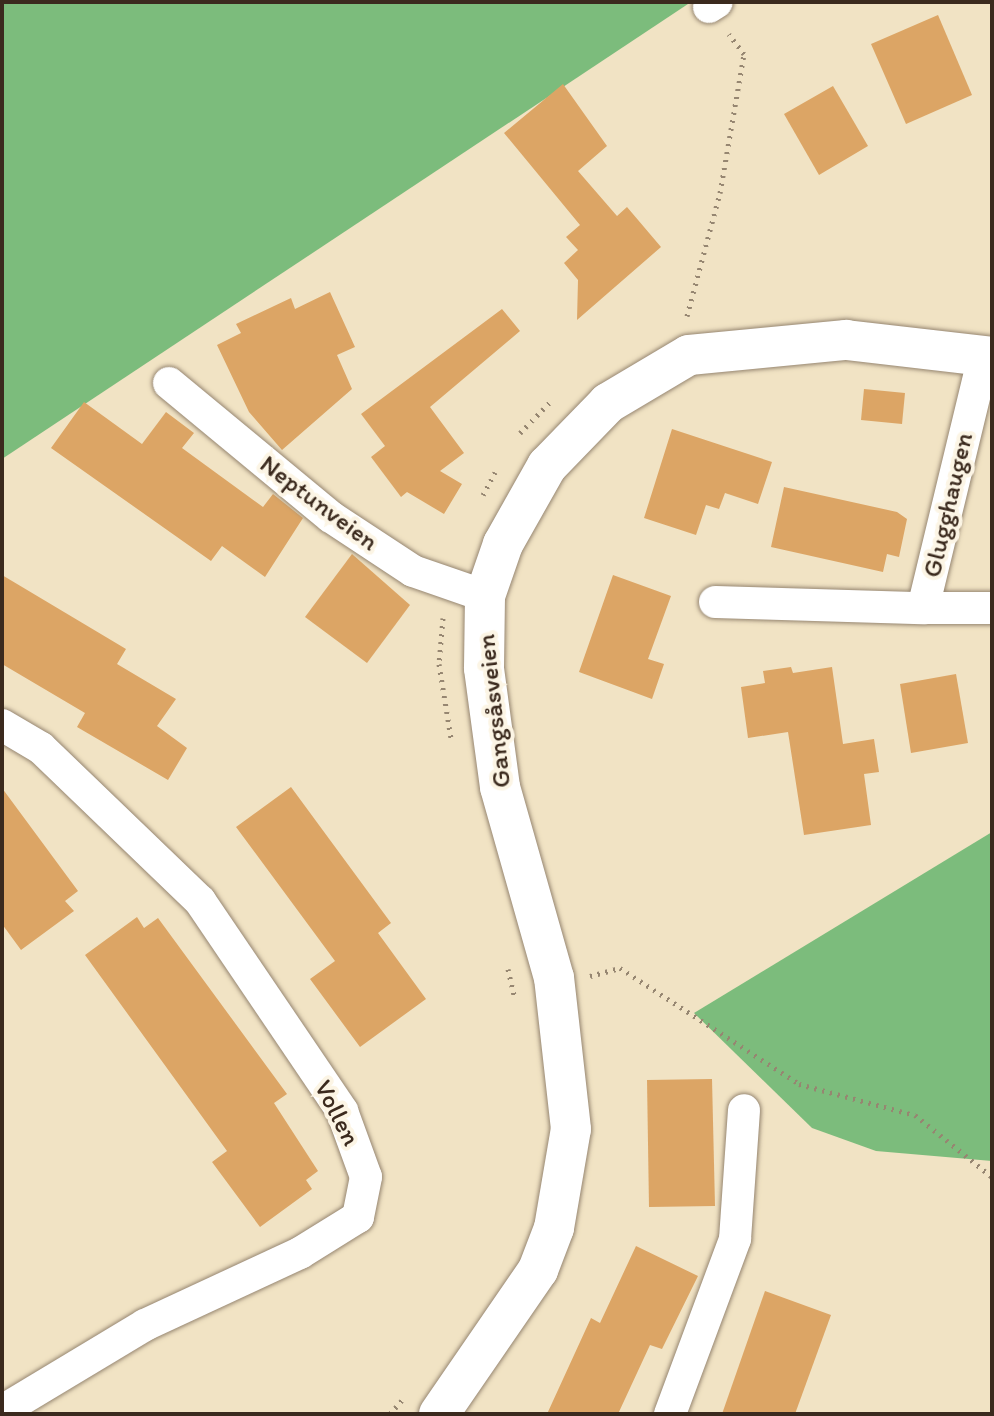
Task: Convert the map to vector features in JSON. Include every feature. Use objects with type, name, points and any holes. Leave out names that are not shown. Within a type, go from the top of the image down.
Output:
[{"type":"street","name":"Gangsåsveien","points":[[424,1403],[519,1305],[554,1228],[571,1129],[554,978],[500,787],[484,668],[485,596],[503,544],[547,466],[608,403],[689,355],[764,342],[846,340],[988,356]]},
{"type":"street","name":"Glugghaugen","points":[[923,608],[988,356]]},
{"type":"street","name":"Neptunveien","points":[[169,383],[331,517],[413,571],[485,596]]},
{"type":"street","name":"Glugghaugen","points":[[715,602],[992,608]]},
{"type":"street","name":"Vollen","points":[[2,725],[41,748],[200,901],[342,1111],[366,1177],[358,1217],[300,1253],[145,1325],[2,1411]]},
{"type":"street","points":[[670,1414],[735,1239],[744,1110]]},
{"type":"path","points":[[667,368],[720,193],[744,54],[713,5]]},
{"type":"path","points":[[554,978],[620,968],[799,1084],[915,1115],[992,1177]]},
{"type":"path","points":[[390,1414],[424,1403]]},
{"type":"green space","points":[[2,2],[691,2],[2,459]]},
{"type":"green space","points":[[992,832],[992,1161],[876,1151],[812,1128],[694,1013]]},
{"type":"building","points":[[938,15],[972,95],[906,124],[871,44]]},
{"type":"building","points":[[563,84],[607,146],[578,171],[617,216],[627,207],[661,247],[577,320],[578,280],[564,263],[578,250],[566,237],[580,225],[504,133]]},
{"type":"building","points":[[833,86],[868,146],[819,175],[784,114]]},
{"type":"building","points":[[330,292],[355,347],[337,355],[352,389],[282,450],[249,412],[217,345],[241,333],[236,324],[291,298],[295,309]]},
{"type":"building","points":[[502,309],[520,331],[430,407],[464,453],[440,471],[462,484],[444,514],[407,492],[401,497],[371,457],[385,446],[361,414]]},
{"type":"building","points":[[864,389],[905,393],[902,424],[861,420]]},
{"type":"building","points":[[84,402],[142,444],[166,412],[194,433],[182,448],[263,507],[273,494],[303,518],[265,577],[222,546],[211,561],[51,448]]},
{"type":"building","points":[[672,429],[772,462],[758,504],[725,493],[719,509],[706,505],[696,535],[644,518]]},
{"type":"building","points":[[784,487],[897,512],[907,519],[899,557],[887,554],[883,572],[771,547]]},
{"type":"building","points":[[352,554],[410,605],[367,663],[305,617]]},
{"type":"building","points":[[2,575],[126,649],[117,664],[176,699],[157,726],[187,748],[168,780],[77,727],[85,713],[2,664]]},
{"type":"building","points":[[613,575],[671,596],[648,659],[664,664],[652,699],[579,672]]},
{"type":"building","points":[[791,667],[793,673],[832,667],[843,744],[874,739],[879,772],[864,774],[871,825],[804,835],[788,732],[748,738],[741,687],[765,683],[763,671]]},
{"type":"building","points":[[956,674],[968,743],[911,753],[900,684]]},
{"type":"building","points":[[291,787],[391,923],[378,933],[426,999],[360,1047],[310,979],[335,961],[236,827]]},
{"type":"building","points":[[2,788],[78,891],[65,901],[74,911],[21,950],[2,924]]},
{"type":"building","points":[[137,917],[144,928],[158,918],[287,1094],[274,1103],[318,1171],[306,1180],[312,1189],[260,1227],[212,1162],[227,1151],[85,955]]},
{"type":"building","points":[[712,1079],[715,1206],[649,1207],[647,1080]]},
{"type":"building","points":[[636,1246],[698,1276],[662,1349],[650,1345],[618,1414],[547,1414],[591,1318],[600,1323]]},
{"type":"building","points":[[765,1291],[831,1315],[795,1414],[722,1414]]}]
